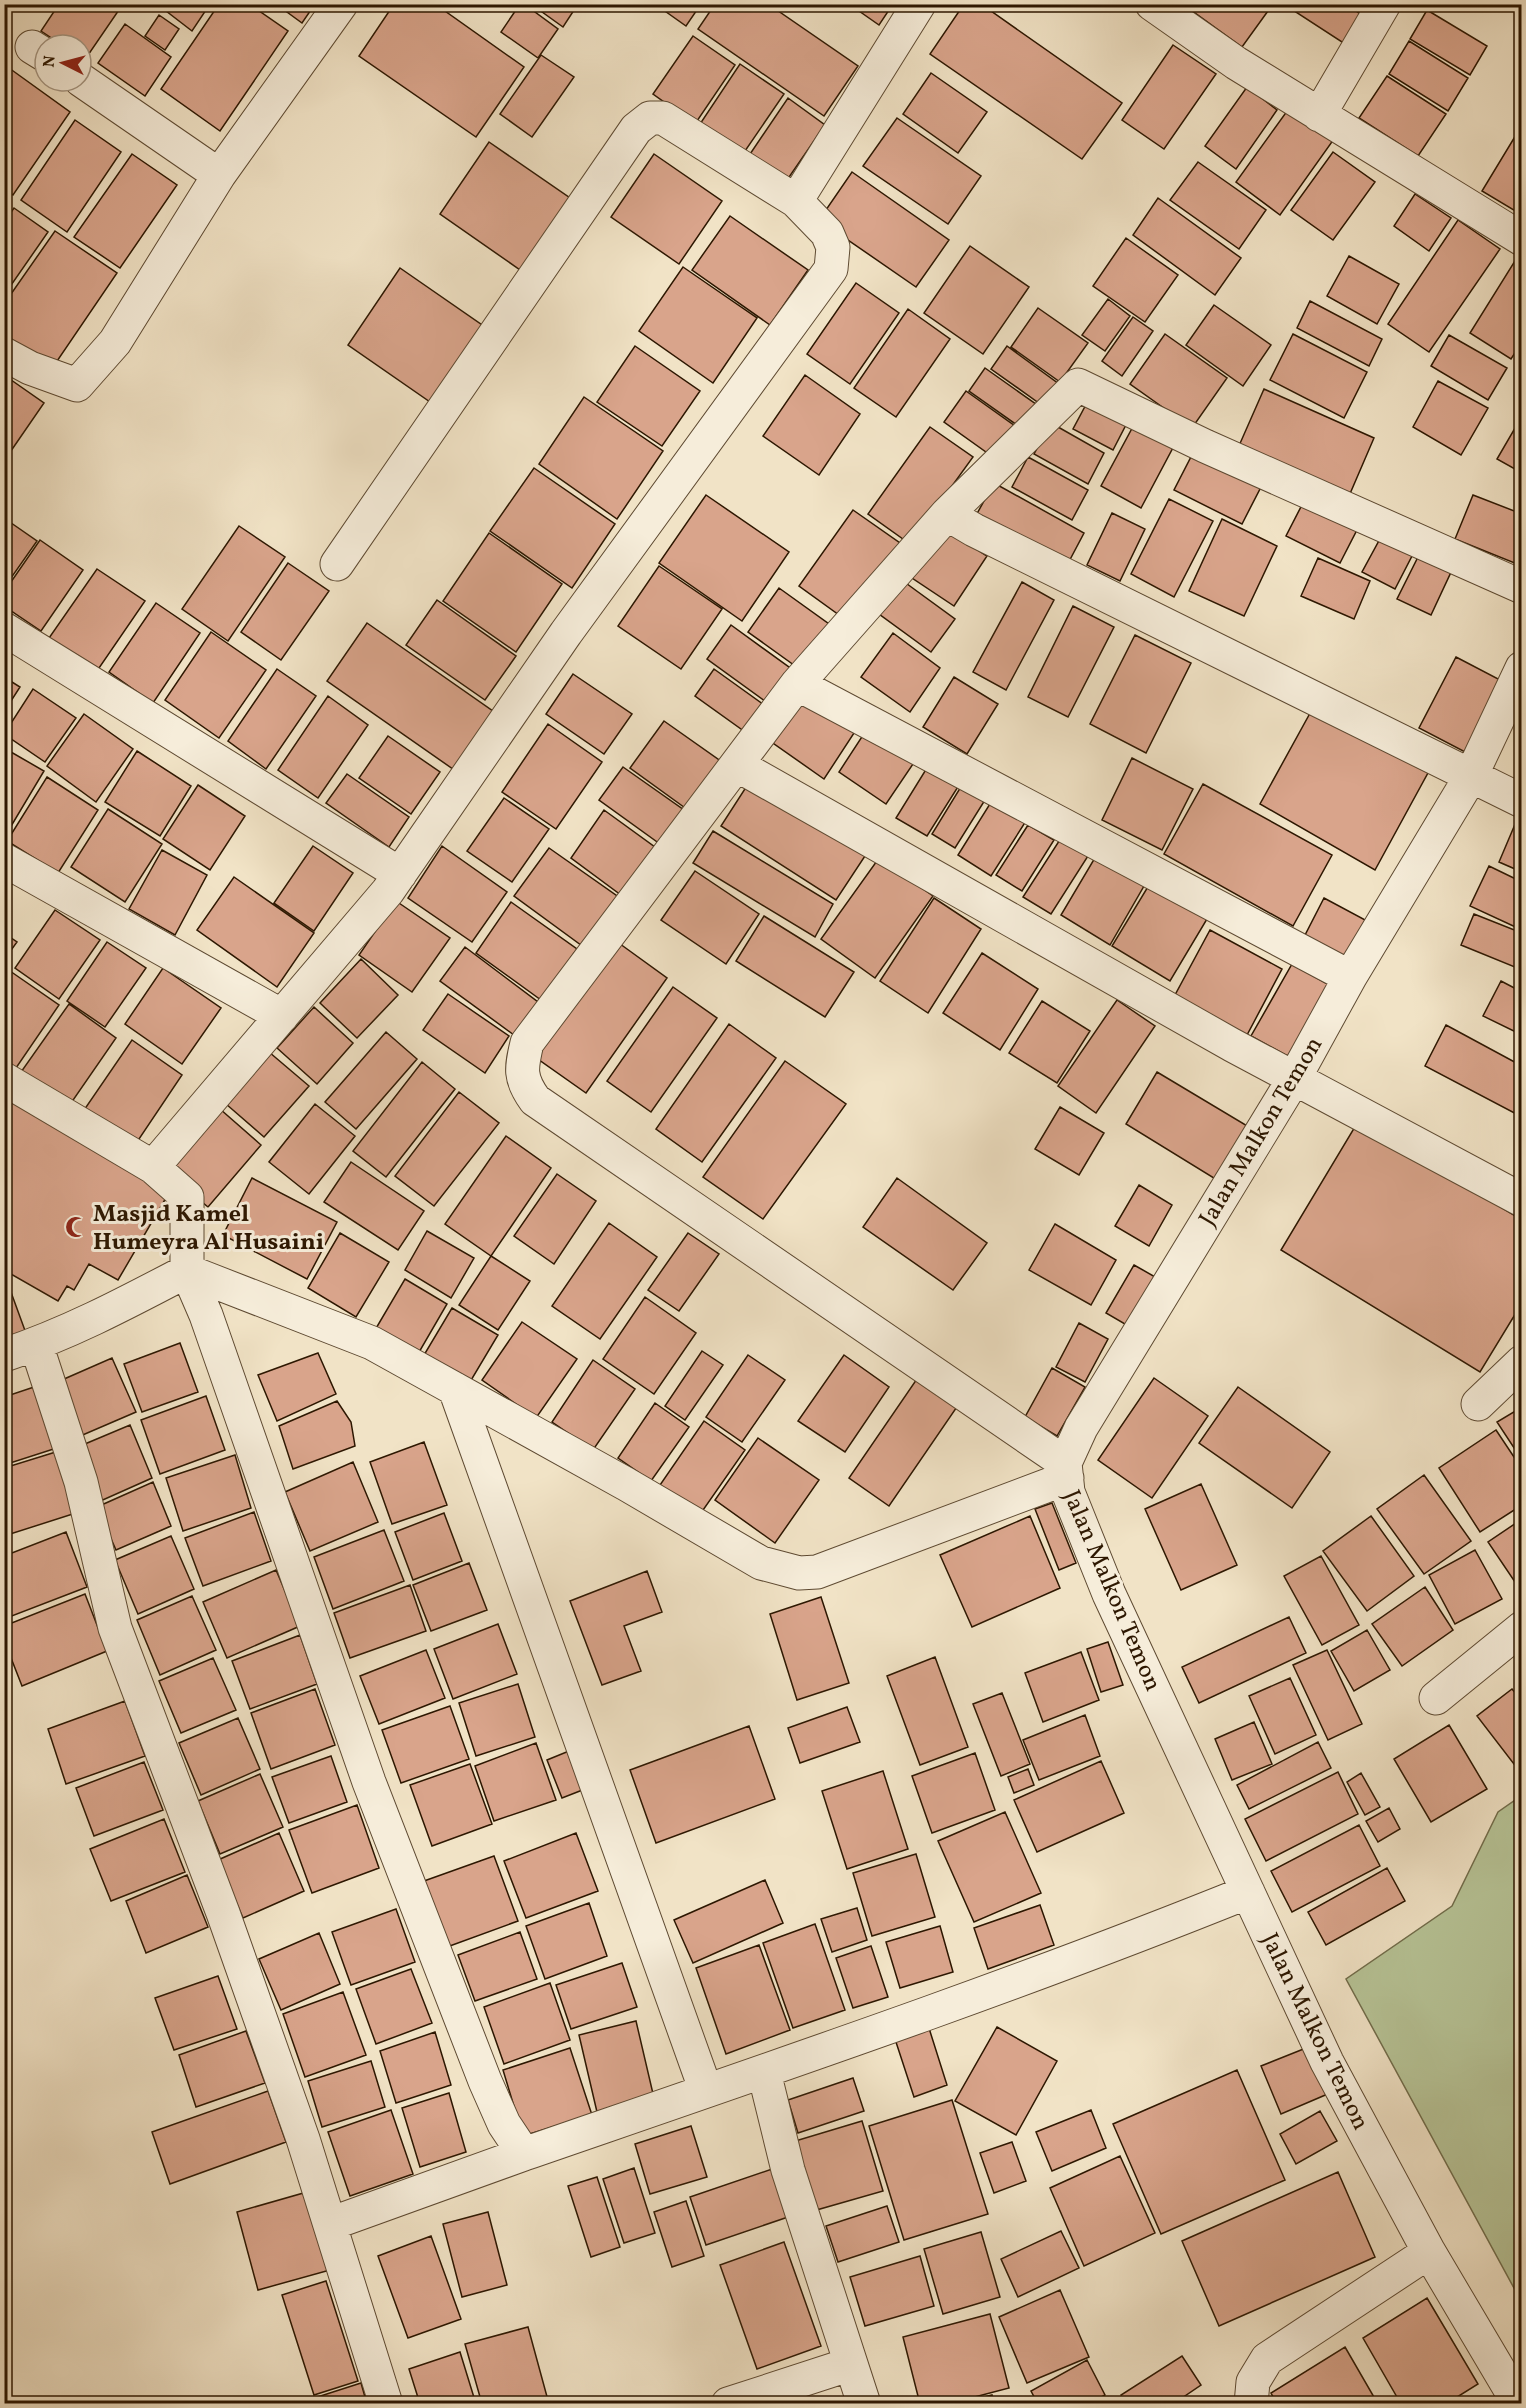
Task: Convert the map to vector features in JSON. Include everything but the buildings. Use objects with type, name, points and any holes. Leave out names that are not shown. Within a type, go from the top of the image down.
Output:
[{"type":"street","points":[[4,354],[30,368],[77,385],[115,342],[219,175],[341,4]]},
{"type":"street","points":[[796,201],[919,4]]},
{"type":"street","points":[[1152,4],[1236,63],[1521,239]]},
{"type":"street","points":[[1319,115],[1384,4]]},
{"type":"street","points":[[93,88],[219,175]]},
{"type":"street","points":[[153,1167],[388,891],[566,633],[831,269],[832,248],[827,233],[796,201],[663,118],[650,118],[636,129],[337,564]]},
{"type":"street","points":[[1066,1471],[535,1100],[525,1087],[521,1069],[527,1043],[797,684],[947,514],[1078,385],[1205,446],[1521,587]]},
{"type":"street","points":[[947,514],[974,530],[1521,801]]},
{"type":"street","points":[[4,629],[399,874]]},
{"type":"street","name":"Jalan Malkon Temon","points":[[1519,2403],[1429,2252],[1327,2062],[1109,1594],[1068,1492],[1066,1471],[1081,1428],[1295,1077],[1350,977],[1471,776],[1521,668]]},
{"type":"street","points":[[797,684],[1350,977]]},
{"type":"street","points":[[737,765],[1232,1045],[1521,1200]]},
{"type":"street","points":[[4,860],[282,1016]]},
{"type":"street","points":[[4,1079],[153,1167],[187,1197],[187,1271],[206,1315],[369,1782],[485,2081],[504,2124],[524,2154]]},
{"type":"street","points":[[4,1355],[36,1344],[113,1310],[187,1271],[372,1343],[626,1484],[761,1563],[799,1573],[817,1572],[1066,1471]]},
{"type":"street","points":[[36,1344],[81,1482],[115,1628],[223,1913],[303,2139],[386,2403]]},
{"type":"street","points":[[1478,1404],[1521,1362]]},
{"type":"street","points":[[455,1389],[706,2091]]},
{"type":"street","points":[[1436,1698],[1521,1628]]},
{"type":"street","points":[[330,2224],[524,2154],[764,2072],[1128,1941],[1248,1892]]},
{"type":"street","points":[[764,2072],[788,2170],[864,2403]]},
{"type":"street","points":[[1251,2403],[1253,2382],[1267,2359],[1429,2252]]},
{"type":"street","points":[[728,2403],[851,2364]]},
{"type":"green space","points":[[1521,1796],[1521,2301],[1346,1979],[1452,1906],[1498,1812]]},
{"type":"place","name":"Masjid Kamel Humeyra Al Husaini","points":[[76,1227]]}]
